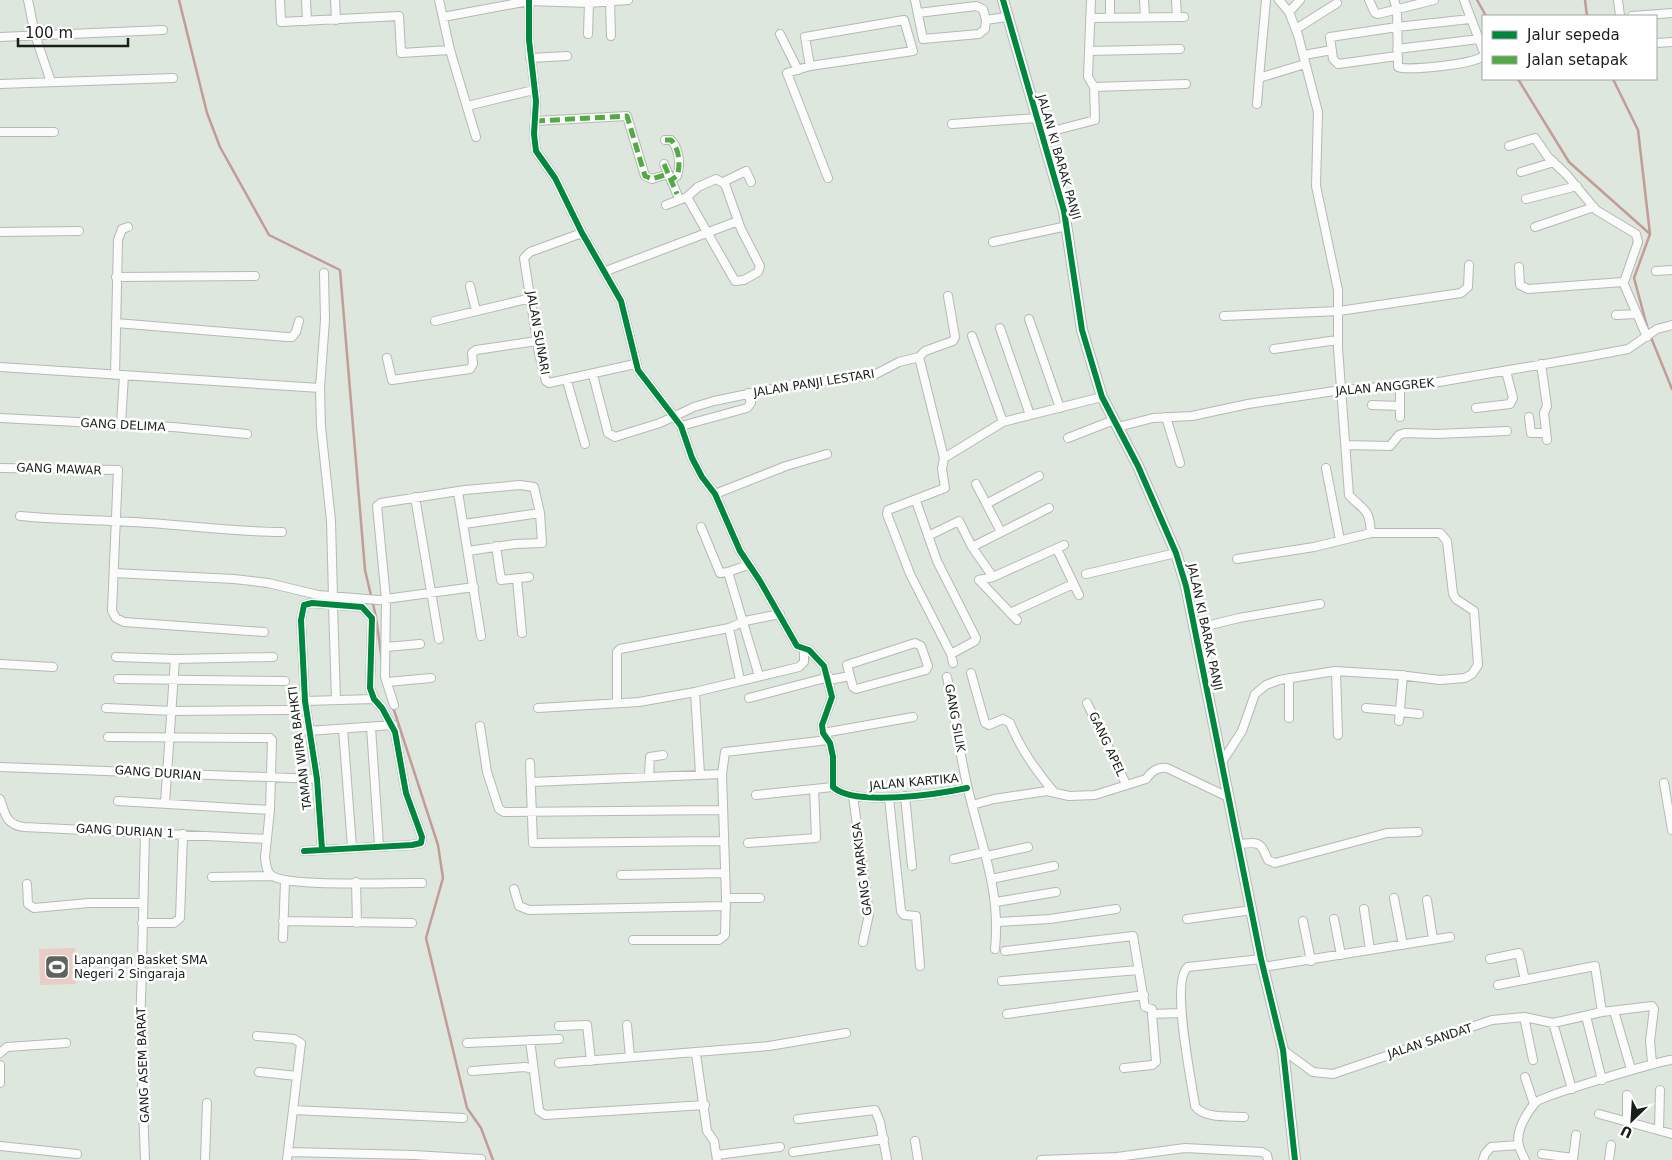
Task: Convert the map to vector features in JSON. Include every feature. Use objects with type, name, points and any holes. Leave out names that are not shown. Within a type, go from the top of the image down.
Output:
[{"type":"street","points":[[28,0],[34,35],[51,82]]},
{"type":"street","points":[[280,0],[281,22],[399,16],[401,53],[450,50]]},
{"type":"street","points":[[306,0],[308,21]]},
{"type":"street","points":[[335,0],[336,20]]},
{"type":"street","points":[[439,0],[450,50],[476,137]]},
{"type":"street","points":[[443,17],[529,1],[589,3],[628,0]]},
{"type":"street","points":[[915,0],[923,39]]},
{"type":"street","name":"JALAN KI BARAK PANJI","points":[[1003,0],[1006,17],[1067,226],[1082,330],[1102,397],[1116,423],[1176,553],[1186,586],[1262,963],[1283,1050],[1295,1160]]},
{"type":"street","points":[[1041,134],[1095,120],[1094,87],[1088,77],[1091,0]]},
{"type":"street","points":[[1110,0],[1110,18]]},
{"type":"street","points":[[1144,0],[1145,17]]},
{"type":"street","points":[[1090,18],[1180,17],[1176,0]]},
{"type":"street","points":[[1257,104],[1266,0]]},
{"type":"street","points":[[1278,0],[1289,12],[1296,29],[1318,112],[1316,186],[1337,283],[1339,311],[1338,340],[1349,495],[1365,509],[1370,519],[1371,533]]},
{"type":"street","points":[[1289,12],[1300,0]]},
{"type":"street","points":[[1369,0],[1375,13],[1430,0]]},
{"type":"street","points":[[1394,0],[1397,9],[1398,67],[1407,69],[1478,60],[1482,57]]},
{"type":"street","points":[[1464,0],[1470,20],[1482,47]]},
{"type":"street","points":[[1618,0],[1620,15]]},
{"type":"street","points":[[529,1],[530,58],[534,90],[536,151],[563,191],[582,233],[622,301],[635,364],[681,426],[692,458],[702,477],[715,494],[740,551],[780,614],[797,646],[807,650],[824,666],[829,679],[832,697],[824,720],[823,733],[828,740],[833,756],[833,787],[756,795]]},
{"type":"street","points":[[610,2],[611,36]]},
{"type":"street","points":[[588,34],[589,3]]},
{"type":"street","points":[[1296,29],[1337,3]]},
{"type":"street","points":[[911,41],[979,34],[983,32],[986,20],[983,9],[976,6],[918,14]]},
{"type":"street","points":[[1645,15],[1672,13]]},
{"type":"street","points":[[986,20],[1006,17]]},
{"type":"street","points":[[810,66],[805,37],[904,20],[913,52],[810,66],[787,73],[828,178]]},
{"type":"street","points":[[1470,20],[1397,27],[1330,37],[1334,59],[1338,64],[1479,39]]},
{"type":"street","points":[[0,37],[163,30]]},
{"type":"street","points":[[780,34],[798,70]]},
{"type":"street","points":[[1657,43],[1672,42]]},
{"type":"street","points":[[1089,51],[1180,49]]},
{"type":"street","points":[[1304,55],[1332,50]]},
{"type":"street","points":[[530,58],[566,56]]},
{"type":"street","points":[[1259,78],[1305,64]]},
{"type":"street","points":[[0,84],[173,78]]},
{"type":"street","points":[[1094,87],[1186,84]]},
{"type":"street","points":[[467,106],[534,90]]},
{"type":"street","points":[[535,121],[625,116],[629,119],[645,176],[652,179],[677,176],[679,163],[674,144],[671,140],[666,140]]},
{"type":"street","points":[[952,124],[1037,118]]},
{"type":"street","points":[[0,132],[54,132]]},
{"type":"street","points":[[1509,146],[1535,138],[1594,207],[1606,218],[1636,234],[1638,242],[1624,282],[1648,336]]},
{"type":"street","points":[[1521,172],[1554,162]]},
{"type":"street","points":[[664,164],[677,194]]},
{"type":"street","points":[[723,182],[746,171],[751,182]]},
{"type":"street","points":[[666,205],[687,196],[710,181],[716,179],[723,182],[738,221],[760,266],[758,272],[744,280],[735,281],[687,196]]},
{"type":"street","points":[[1526,199],[1577,186]]},
{"type":"street","points":[[1535,227],[1594,207]]},
{"type":"street","points":[[606,272],[709,234],[738,221]]},
{"type":"street","points":[[993,242],[1067,226]]},
{"type":"street","points":[[115,375],[116,277],[120,232],[128,227]]},
{"type":"street","points":[[0,232],[79,230]]},
{"type":"street","name":"JALAN SUNARI","points":[[582,233],[526,255],[524,260],[537,341],[547,382],[567,381],[635,364]]},
{"type":"street","points":[[1224,316],[1339,311],[1461,293],[1468,287],[1469,265]]},
{"type":"street","points":[[1519,267],[1520,285],[1528,289],[1624,282]]},
{"type":"street","points":[[1656,270],[1672,270]]},
{"type":"street","points":[[324,273],[325,320],[320,388],[321,427],[332,521],[334,596]]},
{"type":"street","points":[[116,277],[255,276]]},
{"type":"street","points":[[470,286],[476,311]]},
{"type":"street","name":"JALAN PANJI LESTARI","points":[[593,375],[608,433],[612,437],[647,428],[702,404],[796,384],[874,375],[899,362],[919,357],[925,351],[953,341],[955,337],[948,296]]},
{"type":"street","points":[[435,321],[531,298]]},
{"type":"street","points":[[1616,315],[1637,314]]},
{"type":"street","points":[[1029,319],[1060,408]]},
{"type":"street","points":[[116,323],[287,338],[292,337],[296,332],[299,321]]},
{"type":"street","name":"JALAN ANGGREK","points":[[1068,438],[1116,423],[1153,418],[1192,416],[1248,404],[1341,390],[1400,386],[1506,371],[1622,350],[1657,329],[1672,325]]},
{"type":"street","points":[[1000,328],[1030,415]]},
{"type":"street","points":[[972,336],[1003,422]]},
{"type":"street","points":[[1274,349],[1338,340]]},
{"type":"street","points":[[387,358],[392,380],[409,380],[466,370],[472,367],[472,354],[476,350],[537,341]]},
{"type":"street","points":[[919,357],[944,458],[942,469],[945,488],[916,501],[888,510],[887,514],[910,574],[953,663]]},
{"type":"street","points":[[1529,417],[1531,433],[1546,437],[1544,413],[1547,406],[1541,364]]},
{"type":"street","points":[[0,367],[320,388]]},
{"type":"street","points":[[1476,408],[1507,405],[1512,402],[1506,371]]},
{"type":"street","points":[[120,424],[124,375]]},
{"type":"street","points":[[567,381],[585,444]]},
{"type":"street","points":[[1400,386],[1400,416]]},
{"type":"street","points":[[681,426],[747,408],[751,403],[748,394]]},
{"type":"street","points":[[944,458],[1003,422],[1102,397]]},
{"type":"street","points":[[1372,405],[1400,406]]},
{"type":"street","points":[[1166,417],[1180,464]]},
{"type":"street","name":"GANG DELIMA","points":[[0,418],[120,424],[247,434]]},
{"type":"street","points":[[1346,446],[1390,446],[1399,435],[1405,433],[1437,434],[1507,431]]},
{"type":"street","points":[[715,494],[778,469],[827,454]]},
{"type":"street","name":"GANG MAWAR","points":[[0,468],[118,470],[115,523]]},
{"type":"street","points":[[1326,468],[1340,540]]},
{"type":"street","points":[[986,504],[1039,476]]},
{"type":"street","points":[[976,484],[1001,532]]},
{"type":"street","points":[[394,705],[387,682],[386,600],[378,506],[381,503],[458,492],[531,486],[535,489],[540,513],[542,542],[468,550]]},
{"type":"street","points":[[458,492],[481,636]]},
{"type":"street","points":[[416,498],[439,639]]},
{"type":"street","points":[[916,501],[937,561],[976,638],[975,641],[950,654]]},
{"type":"street","points":[[972,547],[1049,508]]},
{"type":"street","points":[[464,524],[540,513]]},
{"type":"street","points":[[20,516],[115,523],[148,523],[250,532],[282,532]]},
{"type":"street","points":[[928,536],[959,521],[972,547],[993,578]]},
{"type":"street","points":[[115,523],[112,611],[116,618],[124,622],[264,632]]},
{"type":"street","points":[[701,527],[720,573],[748,564]]},
{"type":"street","points":[[1222,762],[1242,731],[1250,703],[1260,688],[1289,678],[1336,671],[1403,675],[1440,680],[1465,678],[1472,674],[1478,666],[1474,611],[1456,599],[1447,541],[1443,534],[1371,533],[1237,558]]},
{"type":"street","points":[[496,546],[501,580],[529,577]]},
{"type":"street","points":[[1017,620],[980,580],[993,578],[1061,547],[1079,595]]},
{"type":"street","points":[[1086,574],[1176,553]]},
{"type":"street","points":[[114,572],[174,574],[256,581],[303,592],[378,600],[474,587]]},
{"type":"street","points":[[728,572],[759,676]]},
{"type":"street","points":[[517,579],[522,633]]},
{"type":"street","points":[[1010,613],[1074,584]]},
{"type":"street","name":"TAMAN WIRA BAHKTI","points":[[304,851],[379,845],[412,845],[422,840],[406,793],[392,725],[374,699],[369,683],[372,618],[362,607],[307,604],[302,608],[305,701],[316,779],[322,849]]},
{"type":"street","points":[[1194,629],[1239,618],[1320,604]]},
{"type":"street","points":[[332,605],[336,700]]},
{"type":"street","points":[[617,703],[616,661],[618,650],[729,628],[744,621],[780,614]]},
{"type":"street","points":[[729,628],[740,680]]},
{"type":"street","points":[[915,643],[920,646],[928,666],[926,670],[856,689],[853,687],[850,676],[847,665],[850,663],[915,643]]},
{"type":"street","points":[[386,647],[420,644]]},
{"type":"street","points":[[538,708],[639,702],[695,692],[799,667],[804,662],[807,650]]},
{"type":"street","points":[[116,657],[175,659],[274,657]]},
{"type":"street","points":[[165,803],[173,711],[175,659]]},
{"type":"street","points":[[0,664],[53,667]]},
{"type":"street","points":[[1336,671],[1338,735]]},
{"type":"street","points":[[971,673],[984,723],[989,725],[1003,719],[1010,722],[1017,741],[1030,762],[1054,792]]},
{"type":"street","points":[[1399,721],[1403,675]]},
{"type":"street","points":[[749,698],[829,679],[850,676]]},
{"type":"street","name":"GANG SILIK","points":[[947,677],[967,788]]},
{"type":"street","points":[[387,682],[431,678]]},
{"type":"street","points":[[1289,678],[1289,718]]},
{"type":"street","points":[[118,679],[285,681]]},
{"type":"street","points":[[695,692],[700,774]]},
{"type":"street","points":[[305,701],[374,699]]},
{"type":"street","name":"GANG APEL","points":[[1087,703],[1126,784]]},
{"type":"street","points":[[106,708],[173,711],[287,710]]},
{"type":"street","points":[[1366,708],[1419,714]]},
{"type":"street","points":[[823,733],[913,718]]},
{"type":"street","points":[[308,731],[392,725]]},
{"type":"street","points":[[371,726],[379,845]]},
{"type":"street","points":[[480,726],[487,772],[499,809],[504,812],[532,810],[723,810]]},
{"type":"street","points":[[343,729],[352,847]]},
{"type":"street","points":[[108,737],[270,738],[272,740],[272,779],[266,865],[272,876]]},
{"type":"street","points":[[633,940],[719,940],[725,934],[726,902],[722,774],[724,755],[728,750],[828,740]]},
{"type":"street","points":[[650,776],[650,757],[663,755]]},
{"type":"street","points":[[530,763],[532,782],[532,840],[537,844],[724,841]]},
{"type":"street","name":"GANG DURIAN","points":[[0,767],[272,779],[316,779]]},
{"type":"street","points":[[972,805],[1023,794],[1054,792],[1080,797],[1095,795],[1146,779],[1158,768],[1167,768],[1228,797]]},
{"type":"street","points":[[532,782],[722,774]]},
{"type":"street","points":[[1664,783],[1672,830]]},
{"type":"street","name":"JALAN KARTIKA","points":[[833,787],[840,793],[853,796],[889,798],[967,788],[986,854],[996,902],[998,922],[995,949]]},
{"type":"street","points":[[748,843],[816,838],[814,789]]},
{"type":"street","name":"GANG MARKISA","points":[[853,796],[870,914],[863,942]]},
{"type":"street","points":[[905,796],[912,866]]},
{"type":"street","points":[[889,798],[901,911],[904,915],[916,916],[920,966]]},
{"type":"street","name":"GANG DURIAN 1","points":[[0,799],[5,816],[15,826],[267,839]]},
{"type":"street","points":[[118,801],[270,810]]},
{"type":"street","name":"GANG ASEM BARAT","points":[[145,832],[140,1026],[145,1160]]},
{"type":"street","points":[[1239,844],[1258,844],[1268,860],[1275,863],[1387,833],[1418,832]]},
{"type":"street","points":[[142,923],[174,923],[180,918],[183,834]]},
{"type":"street","points":[[954,859],[1028,847]]},
{"type":"street","points":[[991,879],[1054,866]]},
{"type":"street","points":[[622,875],[725,874]]},
{"type":"street","points":[[212,877],[272,876],[285,881],[422,882]]},
{"type":"street","points":[[283,938],[285,881]]},
{"type":"street","points":[[356,882],[357,923]]},
{"type":"street","points":[[27,884],[28,904],[34,908],[89,903],[142,903]]},
{"type":"street","points":[[514,889],[519,906],[529,910],[726,902],[760,898]]},
{"type":"street","points":[[996,902],[1056,892]]},
{"type":"street","points":[[1394,898],[1403,945]]},
{"type":"street","points":[[1427,900],[1433,939]]},
{"type":"street","points":[[998,922],[1050,919],[1116,909]]},
{"type":"street","points":[[1364,909],[1370,950]]},
{"type":"street","points":[[1187,920],[1252,910]]},
{"type":"street","points":[[1334,919],[1341,955]]},
{"type":"street","points":[[283,921],[412,923]]},
{"type":"street","points":[[1303,921],[1310,961]]},
{"type":"street","points":[[1005,950],[1133,936],[1145,1007],[1152,1009],[1153,1014]]},
{"type":"street","points":[[1244,1117],[1208,1114],[1201,1112],[1195,1106],[1181,1012],[1181,975],[1188,967],[1310,961],[1450,937]]},
{"type":"street","points":[[1490,959],[1519,954],[1525,980]]},
{"type":"street","points":[[1498,985],[1595,966],[1602,1012]]},
{"type":"street","points":[[1002,981],[1139,970]]},
{"type":"street","points":[[1007,1014],[1144,995]]},
{"type":"street","name":"JALAN SANDAT","points":[[1283,1050],[1313,1072],[1333,1074],[1492,1020],[1524,1017],[1552,1023],[1602,1012],[1654,1007],[1650,1041],[1652,1063]]},
{"type":"street","points":[[1614,1011],[1631,1069]]},
{"type":"street","points":[[1153,1014],[1181,1012]]},
{"type":"street","points":[[1124,1068],[1155,1064],[1150,1016],[1153,1014]]},
{"type":"street","points":[[1586,1016],[1602,1080]]},
{"type":"street","points":[[1524,1017],[1533,1060]]},
{"type":"street","points":[[1552,1023],[1572,1089]]},
{"type":"street","points":[[627,1024],[630,1057]]},
{"type":"street","points":[[559,1026],[588,1025],[591,1061]]},
{"type":"street","points":[[560,1064],[630,1057],[696,1054],[769,1046],[846,1033]]},
{"type":"street","points":[[257,1036],[294,1038],[300,1041],[288,1156],[414,1155],[481,1159]]},
{"type":"street","points":[[467,1043],[559,1039]]},
{"type":"street","points":[[530,1040],[540,1111],[545,1115],[705,1105]]},
{"type":"street","points":[[0,1053],[7,1047],[66,1043]]},
{"type":"street","points":[[696,1054],[705,1105],[707,1131],[714,1141],[717,1157],[780,1148]]},
{"type":"street","points":[[1525,1160],[1519,1145],[1519,1132],[1534,1104],[1542,1098],[1631,1069],[1670,1060]]},
{"type":"street","points":[[0,1065],[0,1083]]},
{"type":"street","points":[[472,1071],[525,1067],[533,1069]]},
{"type":"street","points":[[259,1072],[297,1076]]},
{"type":"street","points":[[1525,1078],[1534,1104]]},
{"type":"street","points":[[1659,1130],[1660,1090]]},
{"type":"street","points":[[1626,1122],[1627,1095]]},
{"type":"street","points":[[205,1160],[207,1103]]},
{"type":"street","points":[[293,1110],[463,1118]]},
{"type":"street","points":[[798,1119],[875,1110],[884,1139],[887,1160]]},
{"type":"street","points":[[1599,1114],[1672,1134]]},
{"type":"street","points":[[1542,1154],[1573,1159],[1576,1134]]},
{"type":"street","points":[[792,1152],[884,1139]]},
{"type":"street","points":[[915,1142],[918,1160]]},
{"type":"street","points":[[1483,1160],[1484,1154],[1491,1147],[1519,1145]]},
{"type":"street","points":[[1609,1160],[1611,1145]]},
{"type":"street","points":[[0,1146],[77,1154]]},
{"type":"street","points":[[1041,1160],[1116,1157],[1185,1148],[1262,1152],[1268,1160]]},
{"type":"shaded area","name":"Lapangan Basket SMA Negeri 2 Singaraja","points":[[75,948],[76,984],[40,985],[39,949]]},
{"type":"waterway","points":[[179,0],[207,113],[220,147],[269,235],[340,270],[365,570],[376,617],[382,661]]},
{"type":"waterway","points":[[1477,0],[1485,15]]},
{"type":"waterway","points":[[1585,0],[1587,15]]},
{"type":"waterway","points":[[1519,80],[1569,162],[1650,234]]},
{"type":"waterway","points":[[1613,80],[1638,130],[1650,234],[1634,278],[1648,330],[1672,389]]},
{"type":"waterway","points":[[393,707],[438,845],[443,878],[426,938],[467,1108],[481,1128],[493,1160]]},
{"type":"marked path","points":[[535,121],[627,116],[645,176],[652,179],[668,174]]},
{"type":"marked path","points":[[665,140],[671,140],[674,143],[679,157],[677,176],[671,180]]},
{"type":"marked path","points":[[664,164],[677,194]]},
{"type":"cycle path","points":[[529,0],[529,40],[536,101],[534,134],[536,151],[555,178],[582,233],[621,301],[638,370],[681,426],[692,458],[702,477],[715,494],[740,551],[760,581],[797,646],[809,650],[824,666],[832,697],[822,725],[823,733],[830,743],[833,757],[833,787],[844,793],[877,798],[918,796],[967,788]]},
{"type":"cycle path","points":[[1003,0],[1064,211],[1082,330],[1102,397],[1138,466],[1176,553],[1186,586],[1261,959],[1283,1050],[1295,1160]]},
{"type":"cycle path","points":[[304,851],[412,845],[421,843],[422,837],[406,793],[395,732],[382,708],[374,699],[370,688],[372,618],[362,607],[312,603],[304,605],[301,620],[305,701],[317,779],[322,849]]},
{"type":"place","name":"Lapangan Basket SMA Negeri 2 Singaraja","points":[[57,967]]}]
